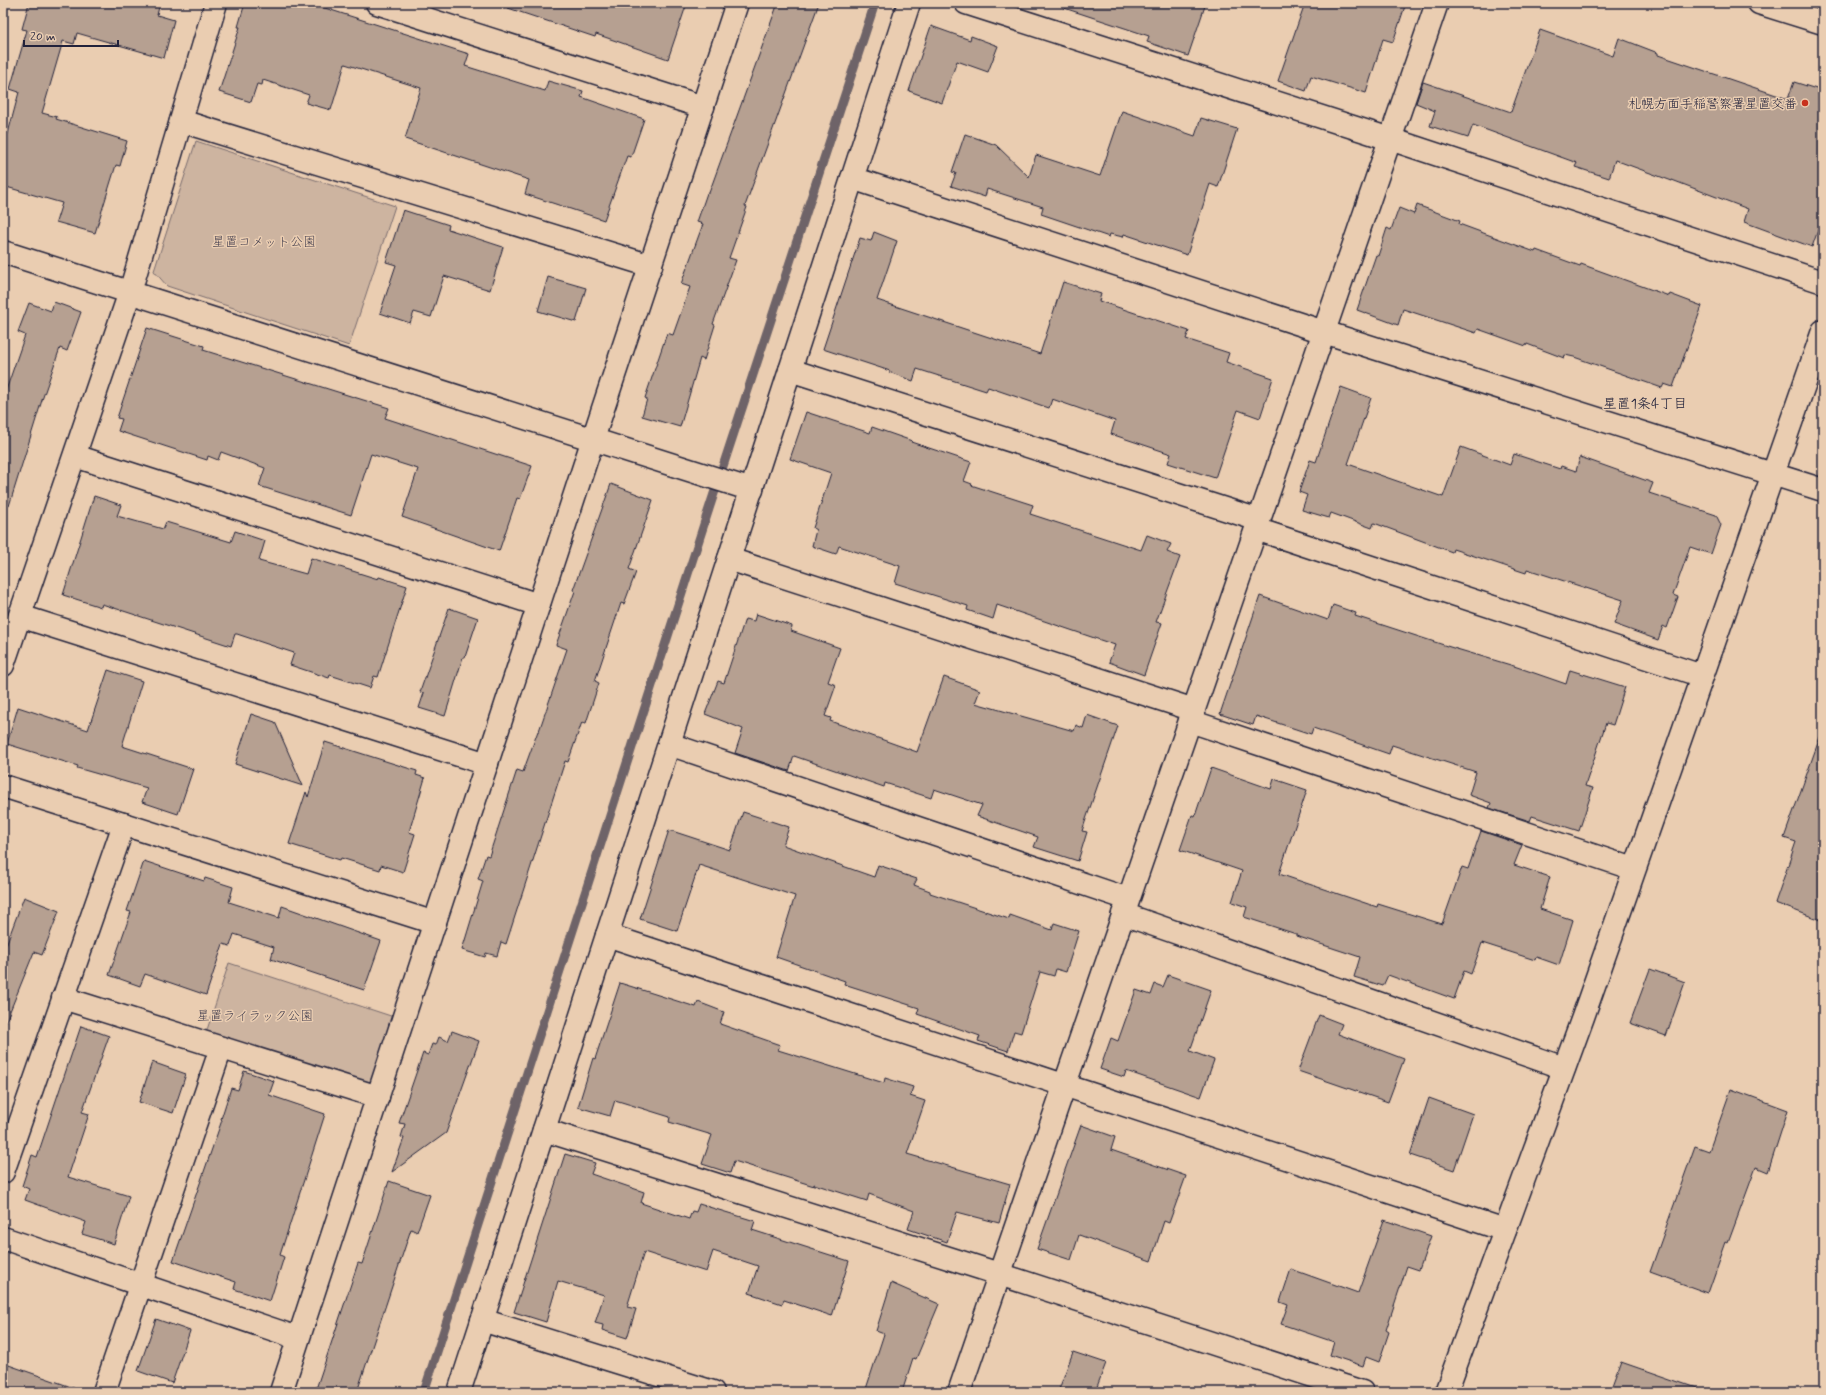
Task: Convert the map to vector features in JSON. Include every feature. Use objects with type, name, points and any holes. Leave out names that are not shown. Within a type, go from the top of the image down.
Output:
[{"type":"street","points":[[3,666],[130,292],[216,3]]},
{"type":"street","points":[[377,3],[703,107]]},
{"type":"street","points":[[281,1392],[593,439],[738,3]]},
{"type":"street","points":[[459,1392],[729,559],[743,487],[790,370],[909,3]]},
{"type":"street","points":[[966,3],[1390,139],[1823,282]]},
{"type":"street","points":[[959,1392],[1437,3]]},
{"type":"street","points":[[1759,3],[1823,24]]},
{"type":"street","points":[[181,121],[651,266]]},
{"type":"street","points":[[852,178],[1324,332],[1823,490]]},
{"type":"street","points":[[3,252],[743,487]]},
{"type":"street","points":[[1446,1392],[1564,1068],[1823,331]]},
{"type":"street","points":[[790,370],[1257,525],[1702,676]]},
{"type":"street","points":[[74,456],[539,605]]},
{"type":"street","points":[[729,559],[1192,716],[1634,869]]},
{"type":"street","points":[[20,616],[487,764]]},
{"type":"street","points":[[669,744],[1126,907],[1564,1068]]},
{"type":"street","points":[[3,786],[435,923]]},
{"type":"street","points":[[3,1172],[124,824]]},
{"type":"street","points":[[607,935],[1505,1230]]},
{"type":"street","points":[[63,998],[378,1097]]},
{"type":"street","points":[[104,1392],[221,1048]]},
{"type":"street","points":[[544,1130],[999,1274],[1362,1392]]},
{"type":"street","points":[[3,1238],[298,1338]]},
{"type":"street","points":[[482,1320],[713,1392]]},
{"type":"green space","name":"星置コメット公園","points":[[196,141],[395,206],[349,346],[167,286],[154,271]]},
{"type":"green space","name":"星置ライラック公園","points":[[229,963],[403,1020],[378,1097],[203,1042]]},
{"type":"building","points":[[29,3],[160,3],[157,15],[174,20],[164,58],[77,33],[74,44],[63,41],[42,113],[57,117],[56,119],[127,141],[120,166],[116,165],[95,233],[56,222],[62,203],[3,186],[3,152],[19,92],[10,89],[27,30],[22,29]]},
{"type":"building","points":[[245,3],[309,3],[469,54],[465,66],[545,91],[548,81],[583,91],[581,97],[644,119],[631,157],[627,156],[604,220],[525,194],[529,180],[405,139],[421,88],[345,64],[331,110],[306,103],[309,95],[263,80],[262,85],[257,84],[251,102],[219,92],[240,27],[238,27]]},
{"type":"building","points":[[509,3],[687,3],[668,59],[596,34],[595,37],[508,8]]},
{"type":"building","points":[[778,3],[819,3],[745,206],[747,207],[729,258],[736,260],[713,324],[715,325],[704,360],[700,358],[680,427],[642,416],[647,399],[645,398],[667,333],[673,335],[690,287],[681,284],[703,224],[697,222]]},
{"type":"building","points":[[1064,3],[1206,3],[1188,56],[1147,42],[1149,36],[1064,8]]},
{"type":"building","points":[[1305,3],[1406,3],[1393,42],[1383,39],[1366,93],[1311,76],[1306,91],[1278,81]]},
{"type":"building","points":[[931,26],[970,40],[971,36],[998,46],[988,72],[957,61],[942,103],[909,91]]},
{"type":"building","points":[[1540,30],[1613,56],[1619,38],[1658,53],[1658,55],[1788,99],[1794,82],[1823,91],[1823,216],[1812,247],[1744,222],[1748,209],[1615,160],[1609,178],[1575,167],[1577,163],[1473,125],[1468,138],[1430,126],[1435,111],[1416,103],[1423,82],[1511,112]]},
{"type":"building","points":[[1122,111],[1195,136],[1201,118],[1237,129],[1218,187],[1210,184],[1187,255],[1124,234],[1123,237],[1110,234],[1109,237],[1041,214],[1043,207],[987,189],[985,197],[951,186],[956,173],[952,172],[965,134],[996,145],[1029,177],[1036,155],[1100,176]]},
{"type":"building","points":[[1417,205],[1460,221],[1459,224],[1535,252],[1536,250],[1580,266],[1581,264],[1669,296],[1670,294],[1702,306],[1673,387],[1664,384],[1662,388],[1574,357],[1565,355],[1564,358],[1527,344],[1526,346],[1478,329],[1476,333],[1403,309],[1398,325],[1357,310],[1387,228],[1391,230],[1399,208],[1414,214]]},
{"type":"building","points":[[403,210],[449,225],[448,229],[503,247],[490,290],[444,276],[431,317],[414,312],[410,323],[380,313],[396,265],[386,262]]},
{"type":"building","points":[[874,232],[897,241],[877,300],[1040,354],[1063,282],[1101,294],[1099,301],[1189,331],[1186,339],[1229,353],[1226,362],[1273,378],[1260,418],[1238,410],[1215,478],[1168,463],[1171,454],[1111,434],[1115,421],[1052,399],[1049,408],[988,387],[986,391],[917,369],[913,381],[889,372],[890,371],[823,349],[860,238],[871,241]]},
{"type":"building","points":[[548,277],[586,288],[576,322],[538,311]]},
{"type":"building","points":[[54,302],[81,312],[67,351],[60,348],[9,506],[3,505],[3,399],[25,335],[18,332],[29,303],[51,311]]},
{"type":"building","points":[[147,328],[204,346],[203,350],[389,408],[385,418],[532,466],[520,499],[517,498],[499,551],[402,517],[418,469],[371,454],[351,515],[259,486],[265,468],[221,452],[218,460],[208,456],[207,460],[118,431],[122,419],[117,418]]},
{"type":"building","points":[[1341,387],[1371,398],[1348,464],[1443,497],[1461,447],[1510,465],[1514,454],[1560,469],[1561,466],[1576,471],[1580,457],[1653,483],[1649,493],[1716,515],[1721,525],[1711,554],[1690,547],[1673,595],[1678,597],[1667,628],[1663,626],[1658,640],[1614,624],[1623,600],[1527,569],[1526,573],[1453,549],[1452,552],[1374,523],[1372,528],[1331,513],[1329,518],[1302,510],[1307,495],[1299,492],[1310,460],[1316,462]]},
{"type":"building","points":[[806,412],[870,433],[872,427],[971,462],[964,481],[972,484],[971,485],[1033,505],[1030,514],[1141,550],[1147,535],[1171,544],[1167,552],[1180,557],[1156,622],[1162,623],[1144,675],[1109,662],[1115,645],[997,605],[993,619],[967,610],[968,606],[895,583],[900,566],[839,546],[836,554],[812,546],[816,530],[813,528],[831,473],[790,459]]},
{"type":"building","points":[[611,484],[653,500],[629,569],[636,572],[624,604],[621,603],[595,681],[599,683],[586,723],[582,722],[568,762],[565,761],[506,944],[501,942],[497,956],[486,953],[485,957],[462,950],[483,881],[478,879],[486,855],[489,856],[517,770],[523,772],[539,731],[567,649],[556,645],[575,591],[573,590]]},
{"type":"building","points":[[94,496],[121,505],[117,516],[163,529],[166,522],[231,542],[235,531],[265,541],[259,561],[306,574],[311,558],[378,579],[379,577],[407,586],[378,677],[374,676],[370,688],[330,675],[329,678],[290,665],[294,653],[237,634],[235,634],[231,646],[102,604],[101,607],[63,595]]},
{"type":"building","points":[[1260,596],[1328,620],[1333,605],[1356,613],[1355,616],[1566,684],[1570,670],[1625,687],[1613,725],[1606,723],[1585,786],[1593,788],[1579,831],[1532,816],[1530,821],[1489,808],[1491,803],[1469,795],[1476,772],[1392,745],[1389,754],[1313,728],[1311,734],[1256,716],[1253,725],[1220,714]]},
{"type":"building","points":[[449,608],[478,618],[465,657],[463,657],[445,716],[419,708],[424,693],[420,692]]},
{"type":"building","points":[[756,614],[792,626],[791,631],[840,648],[828,682],[836,685],[825,716],[831,718],[830,721],[917,752],[944,677],[980,690],[975,703],[1074,731],[1076,725],[1083,728],[1087,715],[1118,726],[1082,831],[1087,832],[1078,861],[1034,847],[1038,837],[977,816],[982,805],[934,789],[931,798],[885,783],[884,787],[794,756],[789,771],[735,753],[743,729],[705,714],[718,681],[724,683],[745,619],[754,621]]},
{"type":"building","points":[[108,670],[142,681],[122,746],[193,769],[178,814],[142,802],[147,788],[77,768],[78,766],[7,744],[18,707],[88,730]]},
{"type":"building","points":[[251,714],[275,722],[303,786],[235,764]]},
{"type":"building","points":[[1820,737],[1823,738],[1823,921],[1775,903],[1796,842],[1784,838]]},
{"type":"building","points":[[325,742],[417,771],[416,775],[425,778],[409,832],[415,834],[403,872],[381,865],[380,870],[341,858],[340,860],[289,844],[306,792],[308,797]]},
{"type":"building","points":[[1211,768],[1271,789],[1274,779],[1307,790],[1279,874],[1377,907],[1378,904],[1442,924],[1462,867],[1468,869],[1481,831],[1522,845],[1514,865],[1550,877],[1540,909],[1573,920],[1559,965],[1536,957],[1535,960],[1482,943],[1471,974],[1464,971],[1454,999],[1388,975],[1383,986],[1354,977],[1360,957],[1244,917],[1247,907],[1232,902],[1242,871],[1180,850],[1192,815],[1195,816]]},
{"type":"building","points":[[743,812],[789,827],[783,845],[874,877],[878,865],[917,879],[914,885],[930,891],[930,893],[1009,919],[1010,915],[1052,930],[1054,923],[1079,931],[1066,972],[1056,969],[1054,976],[1040,972],[1021,1033],[1014,1031],[1008,1051],[978,1041],[980,1036],[917,1014],[919,1008],[844,984],[845,981],[776,957],[795,896],[699,865],[677,931],[640,919],[669,830],[730,850]]},
{"type":"building","points":[[144,861],[204,881],[205,878],[233,887],[229,902],[279,918],[282,906],[381,941],[364,990],[271,959],[274,947],[234,934],[230,946],[223,944],[206,995],[145,974],[140,986],[109,975],[131,912],[127,911]]},
{"type":"building","points":[[24,897],[59,911],[42,955],[34,952],[4,1026],[3,953]]},
{"type":"building","points":[[1650,969],[1685,982],[1666,1036],[1630,1023]]},
{"type":"building","points":[[1168,975],[1211,990],[1190,1051],[1214,1060],[1201,1097],[1126,1071],[1124,1077],[1100,1069],[1111,1038],[1118,1041],[1136,990],[1151,995],[1155,984],[1163,987]]},
{"type":"building","points":[[620,983],[696,1007],[698,1002],[724,1012],[720,1024],[780,1045],[778,1050],[884,1083],[885,1078],[913,1087],[910,1096],[925,1101],[907,1154],[1010,1184],[999,1223],[957,1212],[947,1242],[908,1229],[914,1211],[869,1194],[867,1201],[734,1161],[730,1173],[702,1164],[712,1135],[669,1122],[670,1117],[615,1100],[610,1116],[578,1107],[593,1058],[595,1059]]},
{"type":"building","points":[[1319,1015],[1342,1024],[1338,1034],[1404,1059],[1388,1102],[1298,1071]]},
{"type":"building","points":[[81,1026],[109,1036],[82,1112],[89,1114],[68,1177],[129,1196],[114,1244],[82,1234],[86,1222],[25,1200],[29,1189],[22,1186],[32,1155],[37,1157]]},
{"type":"building","points":[[452,1031],[479,1041],[446,1133],[392,1172],[404,1138],[401,1137],[405,1124],[399,1123],[423,1053],[428,1055],[432,1044],[436,1045],[439,1037],[448,1041]]},
{"type":"building","points":[[152,1062],[186,1074],[173,1113],[139,1102]]},
{"type":"building","points":[[244,1071],[274,1081],[269,1095],[325,1114],[280,1255],[284,1257],[270,1301],[234,1289],[236,1282],[173,1261],[222,1120],[221,1119],[231,1088],[238,1090]]},
{"type":"building","points":[[1731,1089],[1788,1110],[1768,1172],[1756,1167],[1728,1243],[1726,1242],[1708,1293],[1650,1272],[1695,1146],[1709,1151]]},
{"type":"building","points":[[1429,1098],[1473,1114],[1454,1170],[1410,1155]]},
{"type":"building","points":[[1081,1125],[1115,1137],[1111,1150],[1186,1176],[1169,1223],[1164,1221],[1151,1261],[1079,1235],[1071,1260],[1037,1249]]},
{"type":"building","points":[[565,1154],[595,1163],[591,1174],[644,1192],[641,1203],[689,1219],[692,1211],[696,1212],[699,1204],[755,1221],[752,1230],[849,1261],[832,1316],[784,1300],[782,1304],[749,1293],[758,1266],[713,1251],[706,1272],[644,1252],[627,1307],[636,1309],[627,1338],[602,1330],[603,1325],[595,1323],[604,1295],[558,1281],[546,1322],[514,1312]]},
{"type":"building","points":[[389,1181],[430,1195],[417,1232],[411,1229],[357,1392],[315,1392],[358,1263],[362,1264]]},
{"type":"building","points":[[1384,1220],[1431,1236],[1419,1270],[1407,1266],[1386,1330],[1389,1332],[1379,1362],[1366,1357],[1363,1366],[1330,1355],[1334,1342],[1281,1324],[1288,1305],[1280,1302],[1291,1269],[1358,1293]]},
{"type":"building","points":[[891,1283],[939,1304],[916,1359],[913,1358],[902,1392],[865,1392],[884,1334],[876,1331]]},
{"type":"building","points":[[156,1319],[190,1331],[172,1383],[138,1371]]},
{"type":"building","points":[[1073,1352],[1106,1363],[1095,1392],[1058,1392]]},
{"type":"building","points":[[1621,1362],[1696,1388],[1696,1392],[1610,1392]]},
{"type":"building","points":[[3,1363],[74,1388],[74,1392],[3,1392]]},
{"type":"waterway","points":[[424,1392],[706,518],[875,3]]},
{"type":"place","name":"札幌方面手稲警察署星置交番","points":[[1805,103]]},
{"type":"district","name":"星置1条4丁目","points":[[1645,403]]}]
